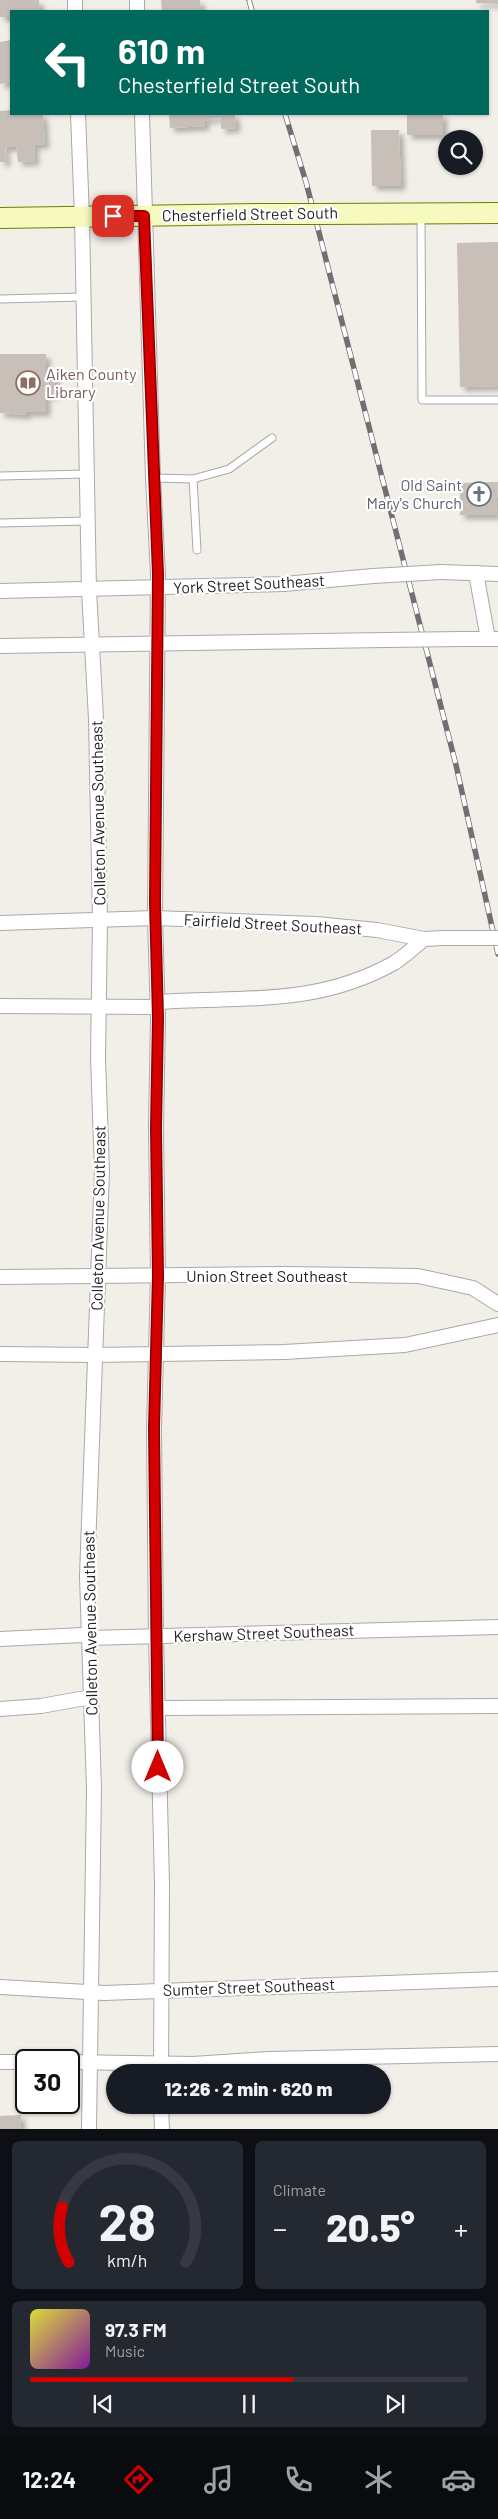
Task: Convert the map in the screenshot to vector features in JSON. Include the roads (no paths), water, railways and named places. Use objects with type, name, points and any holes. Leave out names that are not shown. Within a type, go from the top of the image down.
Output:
[{"type":"main road","name":"Chesterfield Street South","points":[[1,218],[498,213]]},
{"type":"street","name":"Colleton Avenue Southeast","points":[[78,115],[82,217],[82,297],[89,590],[100,920],[98,1058],[102,1171],[96,1277],[87,1576],[94,1799],[88,2062],[89,2129]]},
{"type":"street","points":[[142,115],[158,588],[155,918],[158,1276],[156,1354],[156,1636],[159,1708],[163,1990],[161,2064]]},
{"type":"street","name":"York Street Southeast","points":[[0,591],[284,584],[441,572],[498,574]]},
{"type":"street","points":[[0,646],[493,639],[476,573]]},
{"type":"street","name":"Fairfield Street Southeast","points":[[0,923],[155,918],[316,924],[377,930],[424,939],[498,938]]},
{"type":"street","points":[[0,1006],[99,1007],[278,997],[319,992],[346,984],[394,962],[424,939]]},
{"type":"street","name":"Union Street Southeast","points":[[0,1277],[418,1276],[473,1288],[498,1304]]},
{"type":"street","points":[[0,1354],[94,1356],[284,1352],[405,1345],[498,1325]]},
{"type":"street","name":"Kershaw Street Southeast","points":[[0,1639],[83,1635],[89,1638],[498,1627]]},
{"type":"street","points":[[0,1709],[41,1706],[91,1697]]},
{"type":"street","points":[[159,1708],[498,1706]]},
{"type":"street","name":"Sumter Street Southeast","points":[[0,1987],[90,1992],[498,1979]]},
{"type":"street","points":[[214,2064],[306,2057],[498,2054]]},
{"type":"street","points":[[0,2062],[15,2062]]},
{"type":"street","points":[[80,2062],[112,2064]]},
{"type":"street","points":[[161,2114],[162,2129]]},
{"type":"lane","points":[[421,213],[422,400],[498,400]]},
{"type":"lane","points":[[0,299],[82,297]]},
{"type":"lane","points":[[153,478],[194,479],[229,469],[272,438]]},
{"type":"lane","points":[[0,476],[86,474]]},
{"type":"lane","points":[[194,479],[197,550]]},
{"type":"lane","points":[[0,523],[88,521]]},
{"type":"railway","points":[[249,0],[252,10]]},
{"type":"railway","points":[[285,115],[306,182],[456,765],[498,954]]},
{"type":"place","name":"Aiken County Library","points":[[28,383]]},
{"type":"place","name":"Old Saint Mary's Church","points":[[479,494]]}]
